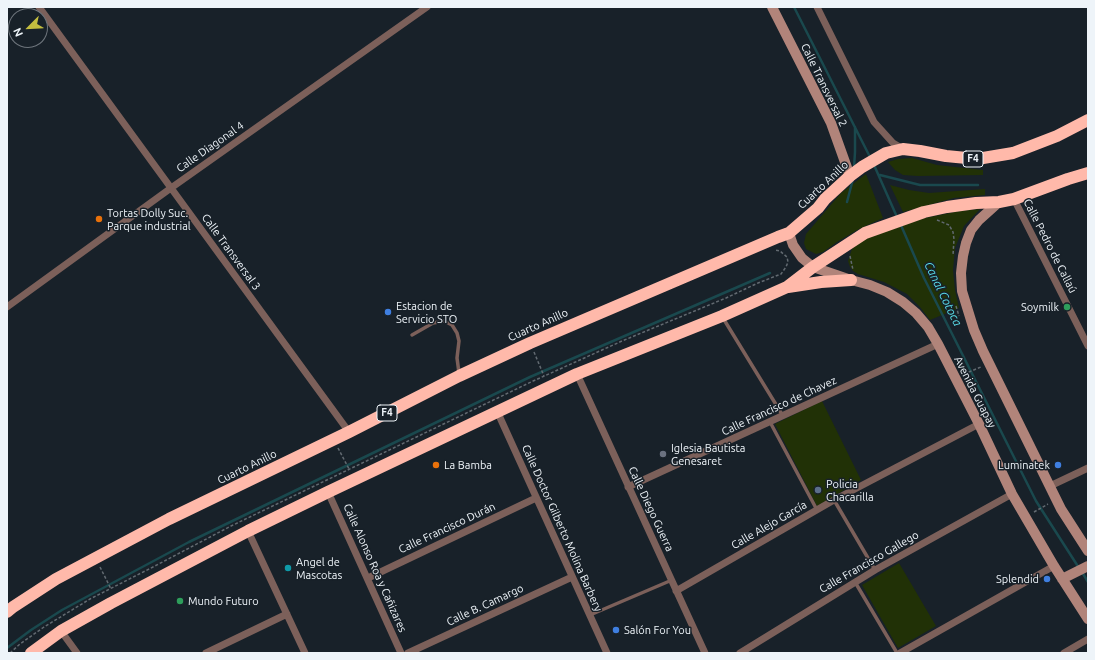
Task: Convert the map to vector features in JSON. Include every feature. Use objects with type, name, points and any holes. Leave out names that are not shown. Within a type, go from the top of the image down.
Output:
[{"type":"highway","name":"Cuarto Anillo","points":[[7,612],[56,579],[169,519],[349,432],[459,376],[530,343],[790,233],[850,176],[886,153],[903,149],[977,159],[1013,153],[1057,136],[1088,120]]},
{"type":"highway","points":[[1057,136],[1088,129]]},
{"type":"highway","points":[[1068,179],[1088,169]]},
{"type":"highway","points":[[31,653],[61,632],[111,603],[248,531],[328,492],[577,374],[722,316],[787,287],[813,267],[865,233],[924,212],[976,202],[999,202],[1014,199],[1088,173]]},
{"type":"highway","points":[[787,287],[820,282],[851,280]]},
{"type":"main road","name":"Calle Transversal 2","points":[[772,7],[831,123],[850,176]]},
{"type":"main road","points":[[999,202],[979,220],[971,230],[966,243],[961,273],[962,291],[967,311],[980,344],[1061,509],[1088,551]]},
{"type":"main road","name":"Avenida Guapay","points":[[790,233],[793,245],[802,258],[813,267],[887,292],[903,302],[916,313],[928,327],[938,344],[1012,494],[1054,566],[1067,577],[1088,619]]},
{"type":"main road","points":[[1067,577],[1087,566]]},
{"type":"street","name":"Calle Transversal 3","points":[[39,7],[349,432]]},
{"type":"street","name":"Calle Diagonal 4","points":[[7,307],[171,188],[426,7]]},
{"type":"street","points":[[817,7],[874,122],[893,143],[903,149]]},
{"type":"street","name":"Calle Pedro de Callaú","points":[[1014,199],[1088,346]]},
{"type":"street","name":"Calle Francisco de Chavez","points":[[628,487],[938,344]]},
{"type":"street","name":"Calle Diego Guerra","points":[[577,374],[705,653]]},
{"type":"street","name":"Calle Doctor Gilberto Molina Barbery","points":[[497,411],[607,653]]},
{"type":"street","name":"Calle Alejo García","points":[[676,591],[834,500],[978,424]]},
{"type":"street","points":[[1050,486],[1088,468]]},
{"type":"street","name":"Calle Alonso Roa y Cañizares","points":[[328,492],[402,653]]},
{"type":"street","name":"Calle Francisco Gallego","points":[[740,653],[875,570],[1012,494]]},
{"type":"street","name":"Calle Francisco Durán","points":[[368,578],[536,498]]},
{"type":"street","points":[[248,531],[305,653]]},
{"type":"street","points":[[899,653],[1054,566]]},
{"type":"street","name":"Calle B. Camargo","points":[[408,653],[572,576]]},
{"type":"street","points":[[206,653],[287,614]]},
{"type":"street","points":[[61,632],[77,653]]},
{"type":"street","points":[[1064,653],[1088,639]]},
{"type":"lane","points":[[722,316],[783,416]]},
{"type":"lane","points":[[412,334],[433,323],[444,320],[452,325],[457,333],[459,376]]},
{"type":"lane","points":[[770,422],[817,510]]},
{"type":"lane","points":[[834,500],[875,570]]},
{"type":"lane","points":[[590,615],[672,580]]},
{"type":"lane","points":[[855,582],[899,653]]},
{"type":"path","points":[[933,219],[949,225],[953,232],[954,239],[952,259]]},
{"type":"path","points":[[850,261],[849,255],[851,252]]},
{"type":"path","points":[[956,303],[956,309],[960,320]]},
{"type":"path","points":[[532,348],[544,376]]},
{"type":"path","points":[[963,375],[980,368]]},
{"type":"path","points":[[339,448],[348,468]]},
{"type":"path","points":[[1034,511],[1047,505]]},
{"type":"path","points":[[101,569],[111,589]]},
{"type":"green space","points":[[912,158],[937,165],[983,170],[983,175],[903,175],[895,170],[888,162],[898,159]]},
{"type":"green space","points":[[866,174],[883,218],[859,229],[823,252],[816,254],[806,249],[804,243],[806,234],[841,193]]},
{"type":"green space","points":[[890,185],[929,193],[985,189],[985,195],[954,198],[903,212]]},
{"type":"green space","points":[[980,209],[964,226],[955,248],[953,270],[959,308],[930,320],[907,294],[884,282],[858,274],[850,267],[848,261],[852,249],[863,240],[925,218],[960,211]]},
{"type":"green space","points":[[822,401],[861,480],[817,506],[775,424]]},
{"type":"green space","points":[[899,563],[936,626],[898,648],[862,585]]},
{"type":"waterway","name":"Canal Cotoca","points":[[794,7],[871,159]]},
{"type":"waterway","points":[[854,168],[855,127]]},
{"type":"waterway","name":"Canal Cotoca","points":[[874,165],[897,217]]},
{"type":"waterway","points":[[880,175],[920,185],[978,185]]},
{"type":"waterway","points":[[847,202],[853,179]]},
{"type":"waterway","name":"Canal Cotoca","points":[[900,223],[924,278],[1036,501],[1079,568]]},
{"type":"waterway","points":[[7,648],[62,610],[189,542],[530,377],[770,273]]},
{"type":"waterway","name":"Canal Cotoca","points":[[1082,572],[1088,582]]},
{"type":"place","name":"Tortas Dolly Suc. Parque industrial","points":[[99,219]]},
{"type":"place","name":"Soymilk","points":[[1067,307]]},
{"type":"place","name":"Estacion de Servicio STO","points":[[388,312]]},
{"type":"place","name":"Iglesia Bautista Genesaret","points":[[663,454]]},
{"type":"place","name":"La Bamba","points":[[436,465]]},
{"type":"place","name":"Luminatek","points":[[1058,465]]},
{"type":"place","name":"Policia Chacarilla","points":[[818,490]]},
{"type":"place","name":"Angel de Mascotas","points":[[288,568]]},
{"type":"place","name":"Splendid","points":[[1047,579]]},
{"type":"place","name":"Mundo Futuro","points":[[180,601]]},
{"type":"place","name":"Salón For You","points":[[616,630]]}]
